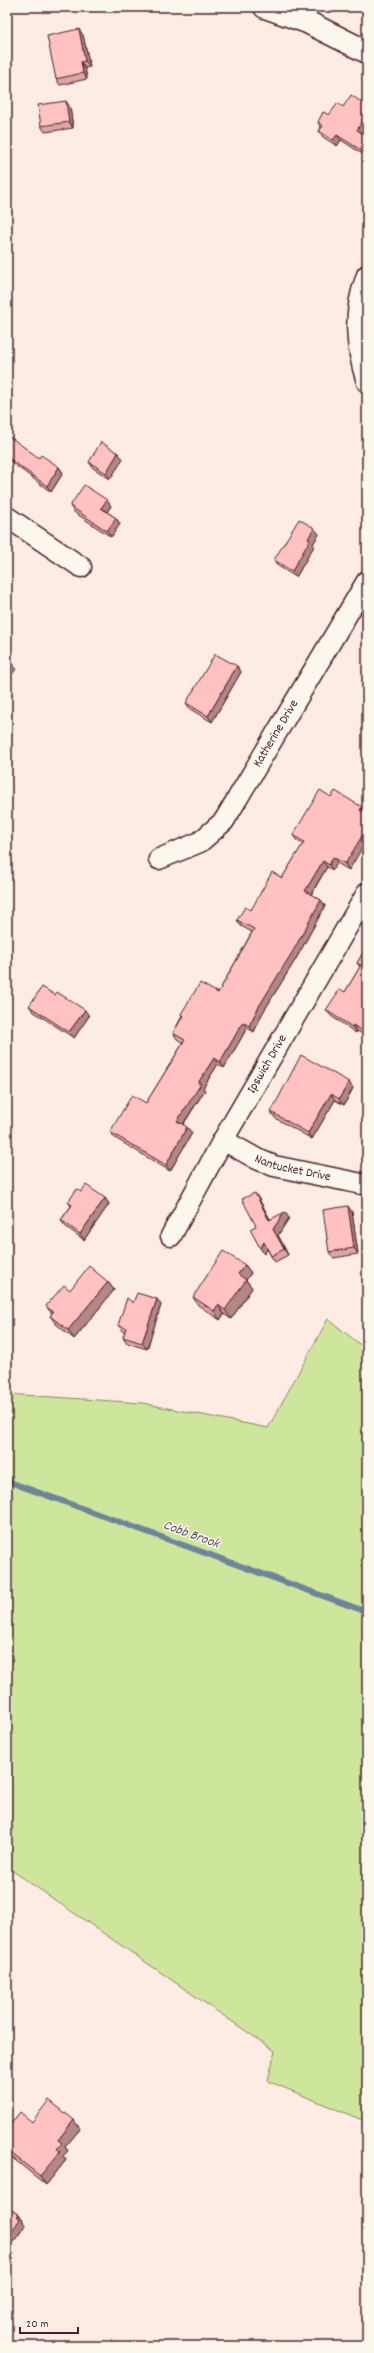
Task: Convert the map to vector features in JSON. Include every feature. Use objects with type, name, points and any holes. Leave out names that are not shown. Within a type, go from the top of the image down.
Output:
[{"type":"main road","points":[[264,7],[307,22],[367,52]]},
{"type":"street","points":[[367,276],[360,294],[356,329],[361,365],[367,382]]},
{"type":"street","points":[[10,525],[81,567]]},
{"type":"street","name":"Katherine Drive","points":[[159,859],[200,842],[224,821],[367,581]]},
{"type":"street","name":"Ipswich Drive","points":[[171,1236],[223,1140],[367,893]]},
{"type":"street","name":"Nantucket Drive","points":[[223,1140],[257,1160],[274,1166],[367,1185]]},
{"type":"green space","points":[[328,1319],[367,1350],[367,2122],[268,2081],[275,2051],[7,1867],[7,1394],[142,1403],[268,1428]]},
{"type":"building","points":[[79,29],[85,61],[81,62],[83,73],[56,79],[47,36]]},
{"type":"building","points":[[351,95],[367,106],[362,115],[365,117],[357,130],[367,136],[367,154],[337,135],[333,140],[319,131],[323,126],[318,122],[323,112],[329,115],[338,103],[343,107]]},
{"type":"building","points":[[66,101],[69,122],[41,126],[38,105]]},
{"type":"building","points":[[10,437],[39,458],[41,455],[59,467],[47,486],[7,457],[7,440]]},
{"type":"building","points":[[101,442],[118,453],[106,473],[89,462]]},
{"type":"building","points":[[84,485],[107,500],[101,508],[116,518],[107,531],[70,506]]},
{"type":"building","points":[[299,519],[314,528],[308,539],[310,540],[292,571],[274,560]]},
{"type":"building","points":[[215,654],[237,666],[208,716],[186,703]]},
{"type":"building","points":[[7,659],[12,663],[7,669]]},
{"type":"building","points":[[320,790],[331,797],[335,791],[362,807],[360,810],[367,815],[367,822],[364,826],[367,828],[345,864],[333,857],[329,865],[323,861],[305,891],[321,900],[249,1026],[243,1022],[220,1062],[214,1058],[198,1083],[201,1084],[177,1121],[187,1127],[166,1165],[110,1132],[132,1095],[146,1103],[185,1040],[173,1033],[183,1016],[181,1014],[200,983],[218,993],[254,929],[237,920],[245,907],[251,910],[272,872],[282,878],[304,842],[293,835]]},
{"type":"building","points":[[367,946],[367,1029],[364,1032],[353,1025],[352,1027],[326,1010],[340,989],[345,992],[361,965],[357,963]]},
{"type":"building","points":[[42,987],[55,995],[57,992],[85,1010],[69,1032],[29,1006]]},
{"type":"building","points":[[301,1055],[349,1082],[339,1099],[331,1094],[308,1133],[271,1112]]},
{"type":"building","points":[[86,1185],[105,1198],[80,1234],[61,1220],[72,1205],[68,1202],[77,1189],[81,1192]]},
{"type":"building","points":[[255,1193],[269,1220],[285,1212],[273,1229],[284,1249],[271,1256],[264,1242],[260,1248],[250,1229],[256,1226],[242,1199]]},
{"type":"building","points":[[348,1206],[354,1248],[329,1252],[323,1210]]},
{"type":"building","points":[[223,1251],[245,1265],[238,1274],[246,1280],[225,1310],[218,1305],[214,1311],[193,1297]]},
{"type":"building","points":[[89,1266],[108,1282],[68,1330],[50,1316],[53,1312],[46,1306],[64,1285],[70,1290]]},
{"type":"building","points":[[137,1293],[157,1299],[142,1343],[123,1337],[126,1328],[118,1325],[127,1298],[133,1303]]},
{"type":"building","points":[[49,2100],[74,2120],[58,2140],[62,2143],[57,2149],[60,2152],[40,2176],[7,2150],[7,2144],[9,2141],[7,2140],[7,2129],[20,2112],[32,2122]]},
{"type":"building","points":[[7,2207],[19,2215],[17,2217],[20,2219],[9,2236],[7,2235]]},
{"type":"waterway","name":"Cobb Brook","points":[[7,1481],[367,1612]]}]
